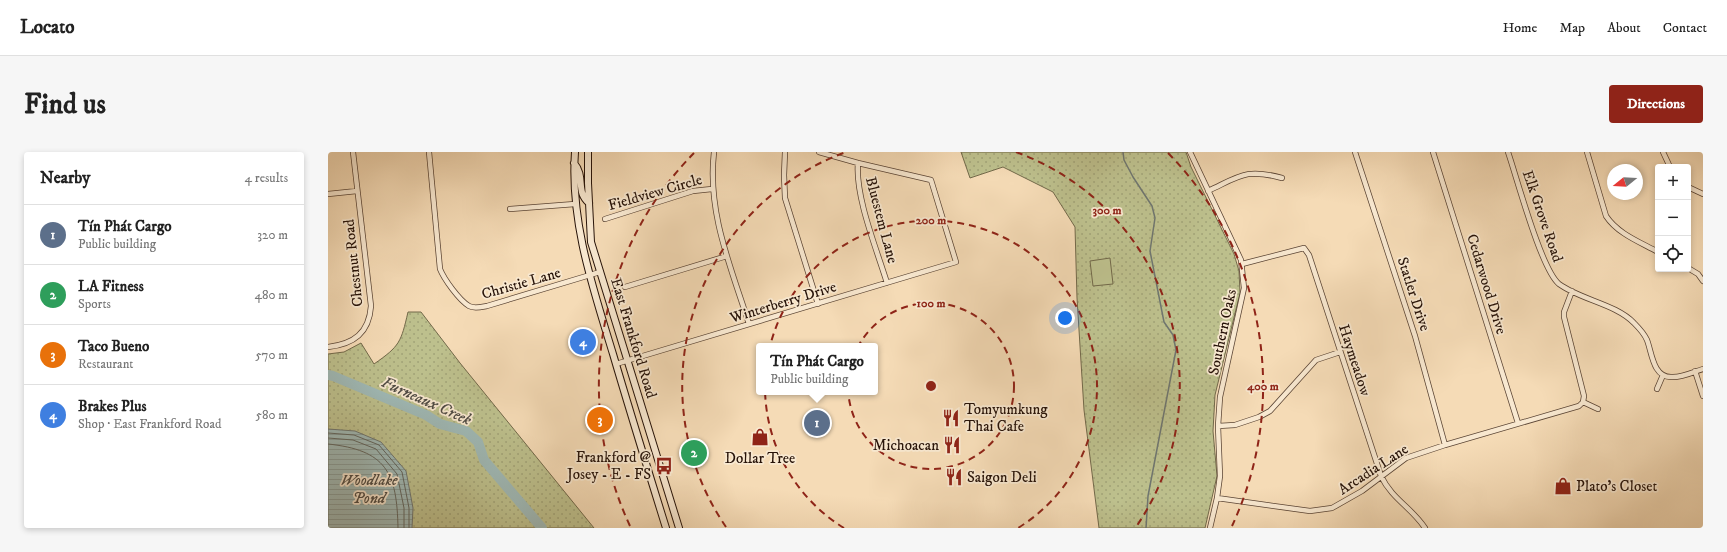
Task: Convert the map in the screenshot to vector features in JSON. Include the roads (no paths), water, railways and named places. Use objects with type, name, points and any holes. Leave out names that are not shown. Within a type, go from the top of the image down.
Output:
[{"type":"main road","name":"East Frankford Road","points":[[575,152],[575,204],[590,275],[666,528]]},
{"type":"main road","name":"East Frankford Road","points":[[588,152],[591,242],[678,528]]},
{"type":"main road","points":[[574,163],[580,170],[582,195],[589,203]]},
{"type":"main road","points":[[651,479],[663,475]]},
{"type":"street","name":"Chestnut Road","points":[[328,347],[350,342],[356,338],[366,327],[370,315],[371,306],[353,152]]},
{"type":"street","name":"Christie Lane","points":[[429,152],[440,269],[445,279],[470,306],[476,308],[487,306],[600,272]]},
{"type":"street","points":[[714,152],[712,189],[719,230],[749,324]]},
{"type":"street","points":[[785,152],[785,198],[818,304]]},
{"type":"street","points":[[819,152],[858,163]]},
{"type":"street","name":"Southern Oaks","points":[[1190,152],[1242,264],[1243,295],[1220,397],[1218,426],[1220,476],[1217,498],[1210,528]]},
{"type":"street","name":"Statler Drive","points":[[1355,152],[1415,336],[1445,445]]},
{"type":"street","name":"Cedarwood Drive","points":[[1433,152],[1518,423]]},
{"type":"street","name":"Elk Grove Road","points":[[1508,152],[1549,272],[1560,284],[1633,322],[1644,335],[1657,371],[1663,376]]},
{"type":"street","points":[[1587,152],[1606,216],[1610,222],[1620,231],[1655,250]]},
{"type":"street","points":[[1663,152],[1669,164]]},
{"type":"street","name":"Winterberry Drive","points":[[616,364],[627,362],[956,262],[931,180],[858,163]]},
{"type":"street","name":"Bluestem Lane","points":[[858,163],[857,178],[887,283]]},
{"type":"street","points":[[1208,191],[1242,175],[1254,172],[1282,178]]},
{"type":"street","points":[[1691,188],[1703,194]]},
{"type":"street","name":"Fieldview Circle","points":[[605,219],[693,191],[712,189]]},
{"type":"street","points":[[328,194],[357,191]]},
{"type":"street","points":[[510,209],[575,204]]},
{"type":"street","name":"Haymeadow","points":[[1242,264],[1304,248],[1308,256],[1381,476],[1394,497],[1410,509],[1425,528]]},
{"type":"street","points":[[625,286],[727,256]]},
{"type":"street","points":[[1691,270],[1698,274],[1703,281]]},
{"type":"street","points":[[1572,291],[1564,312],[1564,317],[1583,390],[1583,402],[1598,409]]},
{"type":"street","points":[[1218,426],[1235,425],[1259,417],[1270,411],[1316,360],[1340,352]]},
{"type":"street","points":[[1657,389],[1663,376],[1674,377],[1703,369]]},
{"type":"street","points":[[1695,371],[1703,396]]},
{"type":"street","name":"Arcadia Lane","points":[[1217,498],[1290,509],[1316,510],[1332,508],[1349,500],[1406,458],[1518,423],[1579,406],[1583,402]]},
{"type":"water","name":"Woodlake Pond","points":[[328,429],[355,431],[381,442],[406,471],[413,508],[412,528],[328,528]]},
{"type":"waterway","points":[[1123,152],[1124,160],[1133,177],[1152,206],[1155,218],[1150,251],[1164,322],[1173,335],[1176,350],[1148,496],[1146,528]]},
{"type":"waterway","name":"Furneaux Creek","points":[[328,375],[426,415],[440,424],[466,431],[478,442],[484,460],[542,528]]},
{"type":"place","name":"Brakes Plus","points":[[583,342]]},
{"type":"place","name":"Tomyumkung Thai Cafe","points":[[951,418]]},
{"type":"place","name":"Taco Bueno","points":[[600,420]]},
{"type":"place","name":"Tín Phát Cargo","points":[[817,423]]},
{"type":"place","name":"Dollar Tree","points":[[760,437]]},
{"type":"place","name":"Michoacan","points":[[952,445]]},
{"type":"place","name":"LA Fitness","points":[[694,453]]},
{"type":"place","name":"Frankford @ Josey - E - FS","points":[[664,466]]},
{"type":"place","name":"Saigon Deli","points":[[954,477]]},
{"type":"place","name":"Plato's Closet","points":[[1563,486]]}]
